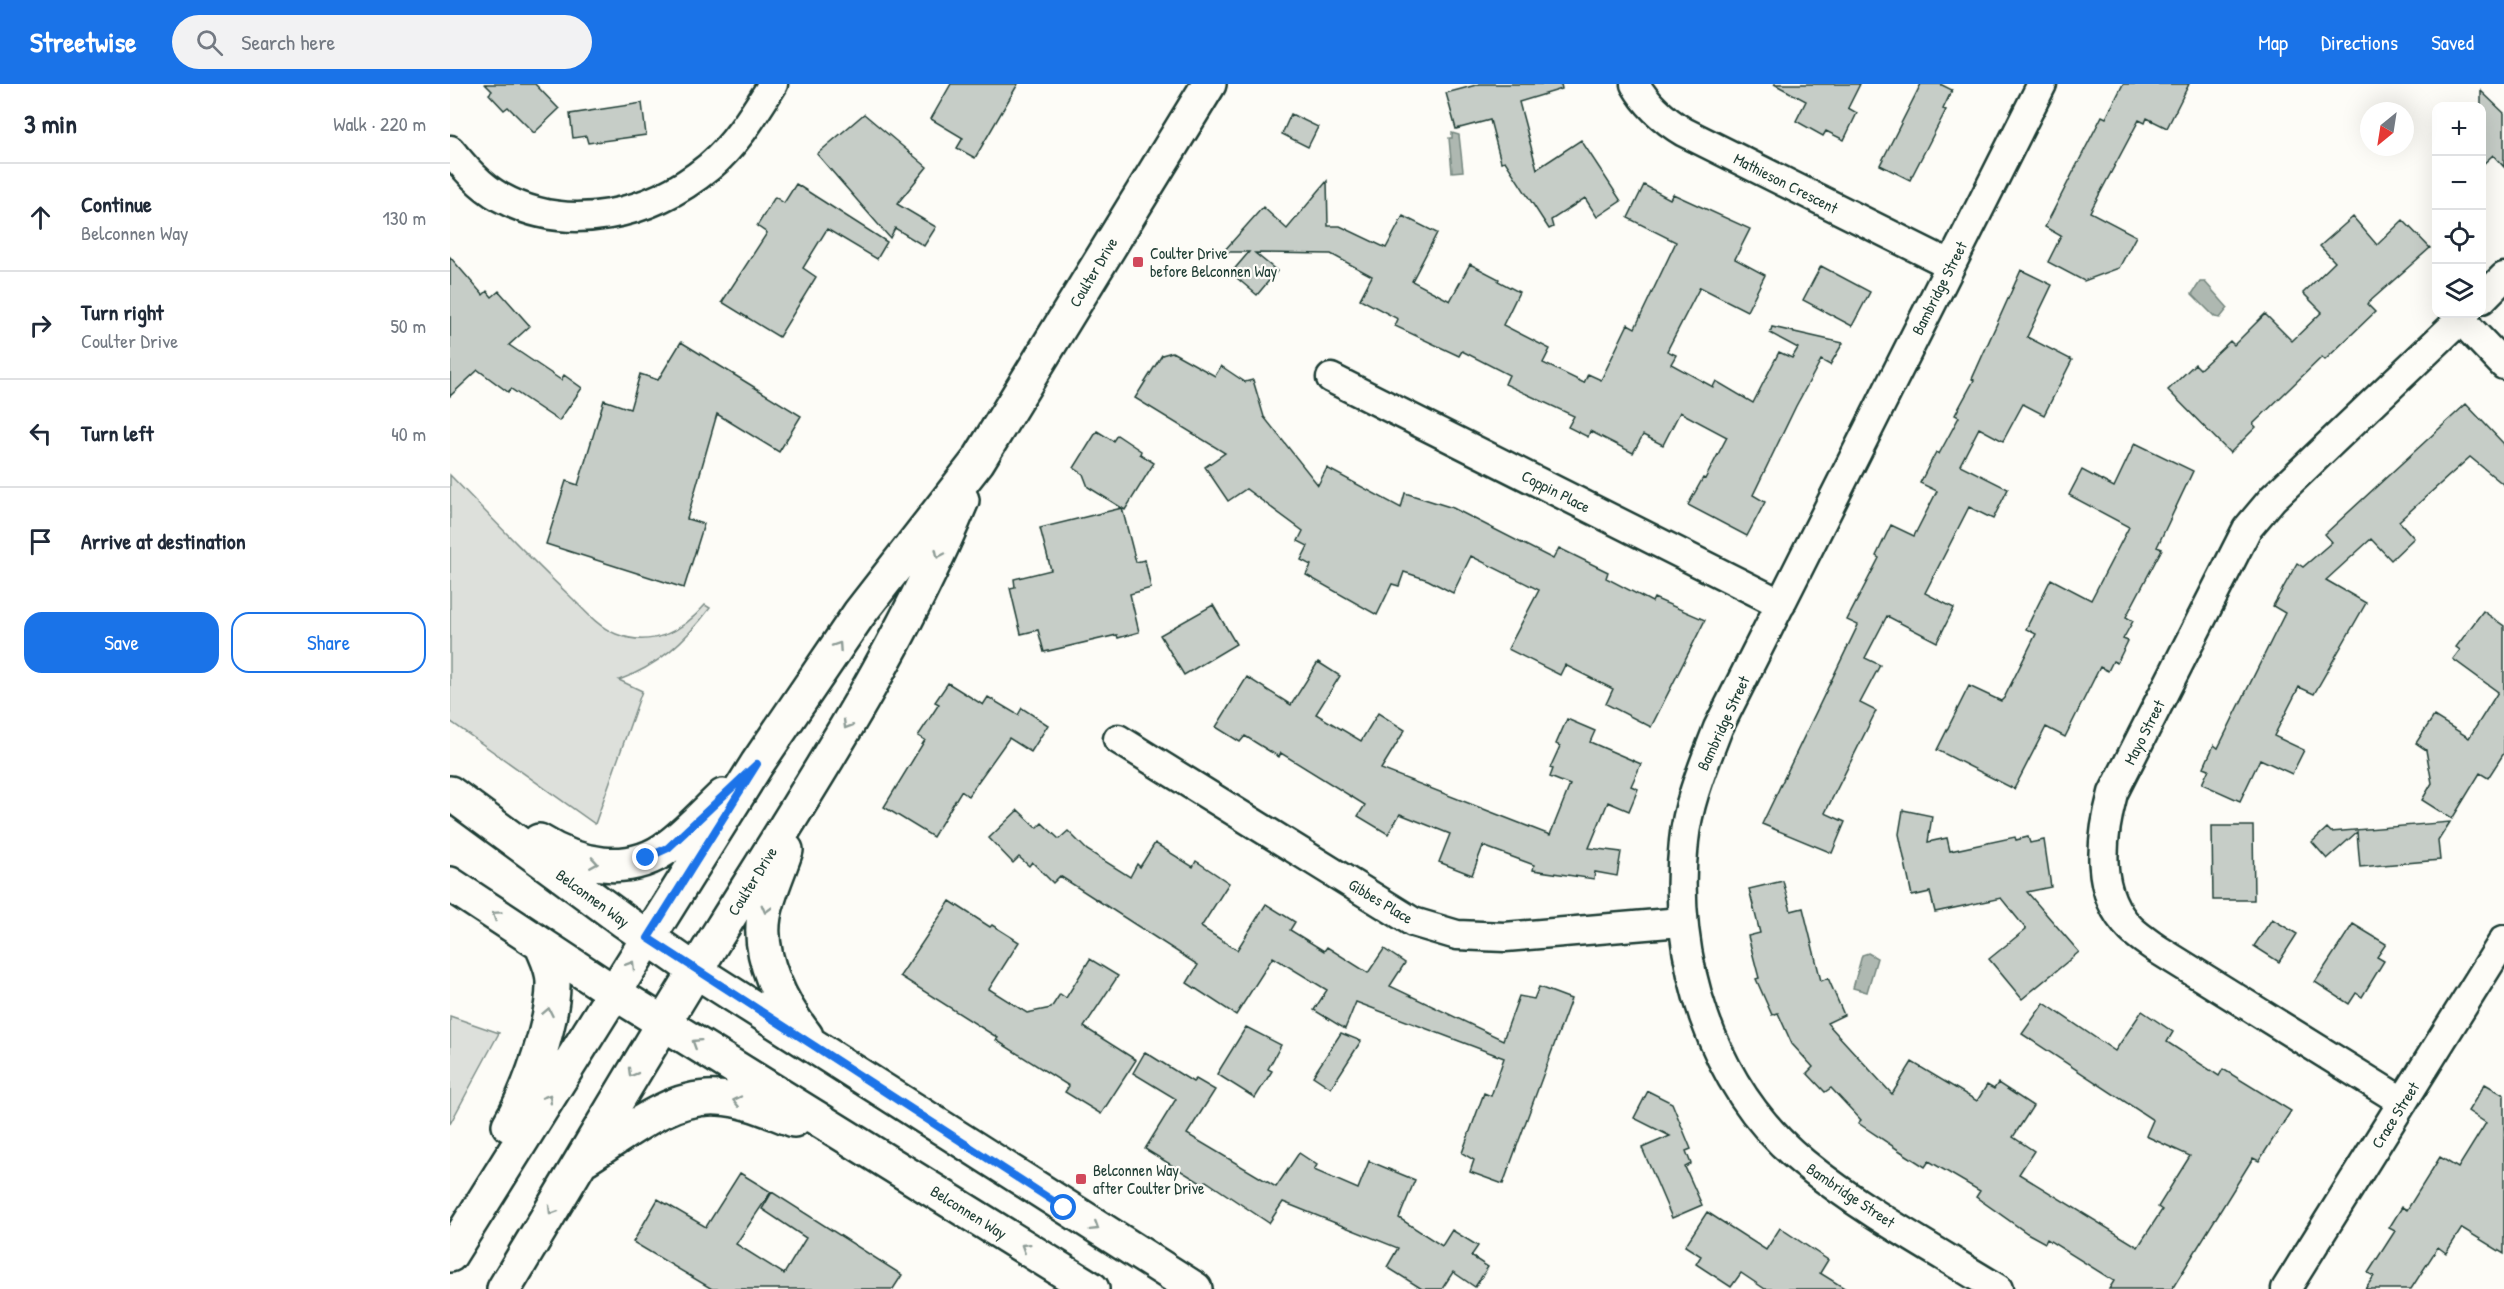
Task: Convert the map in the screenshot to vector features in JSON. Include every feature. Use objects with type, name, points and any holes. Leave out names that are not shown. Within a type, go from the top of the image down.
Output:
[{"type":"main road","name":"Coulter Drive","points":[[450,1255],[757,764],[859,614],[978,461],[1209,84]]},
{"type":"main road","name":"Coulter Drive","points":[[504,1289],[663,1023],[806,794],[904,628],[943,545],[978,461]]},
{"type":"main road","points":[[450,787],[551,849],[572,858],[608,865],[646,858],[668,848],[757,764]]},
{"type":"main road","name":"Belconnen Way","points":[[450,793],[696,971],[815,1049],[1195,1289]]},
{"type":"main road","points":[[806,794],[767,907],[763,930],[764,945],[781,996],[815,1049]]},
{"type":"main road","name":"Belconnen Way","points":[[450,884],[615,993],[1092,1289]]},
{"type":"main road","points":[[450,1221],[528,1089],[549,1013],[553,983],[551,966],[542,946]]},
{"type":"main road","points":[[582,1161],[653,1115],[686,1102],[705,1098],[742,1102],[767,1109],[871,1151]]},
{"type":"street","points":[[450,150],[466,170],[499,197],[537,213],[580,218],[621,213],[669,195],[709,167],[744,131],[773,84]]},
{"type":"street","name":"Mathieson Crescent","points":[[1635,84],[1644,99],[1669,123],[1684,132],[1951,265]]},
{"type":"street","name":"Bambridge Street","points":[[1998,1289],[1831,1183],[1802,1162],[1762,1120],[1728,1071],[1703,1015],[1694,985],[1681,922],[1684,838],[1696,783],[1718,728],[2042,84]]},
{"type":"street","points":[[2486,294],[2504,277]]},
{"type":"street","name":"Mayo Street","points":[[2403,1102],[2157,949],[2131,929],[2121,916],[2106,885],[2102,849],[2103,830],[2113,793],[2247,529],[2273,498],[2461,318]]},
{"type":"street","points":[[2465,318],[2504,365]]},
{"type":"street","name":"Coppin Place","points":[[1331,378],[1781,604]]},
{"type":"street","name":"Gibbes Place","points":[[1118,739],[1413,922],[1457,935],[1505,937],[1681,922]]},
{"type":"street","name":"Crace Street","points":[[2286,1289],[2504,940]]},
{"type":"shaded area","points":[[1452,133],[1459,135],[1463,171],[1452,172],[1449,138],[1452,138]]},
{"type":"shaded area","points":[[2200,282],[2205,282],[2228,308],[2220,318],[2215,317],[2192,294]]},
{"type":"shaded area","points":[[450,475],[597,623],[609,631],[629,638],[653,638],[676,630],[705,605],[710,608],[681,642],[670,651],[646,667],[619,680],[642,691],[595,824],[450,721]]},
{"type":"shaded area","points":[[1868,953],[1877,958],[1867,992],[1853,988],[1862,955]]},
{"type":"shaded area","points":[[450,1016],[499,1033],[450,1124]]},
{"type":"building","points":[[485,84],[535,84],[559,109],[534,133],[508,107],[504,110],[489,94],[492,91]]},
{"type":"building","points":[[951,84],[1018,84],[975,158],[957,148],[963,138],[931,119]]},
{"type":"building","points":[[1480,84],[1561,84],[1562,89],[1519,102],[1537,169],[1581,140],[1621,201],[1597,217],[1585,198],[1551,220],[1553,227],[1549,229],[1505,161],[1501,162],[1490,120],[1456,129],[1446,93]]},
{"type":"building","points":[[1774,84],[1860,84],[1848,108],[1857,113],[1844,140],[1826,131],[1823,136],[1796,121],[1806,101]]},
{"type":"building","points":[[1921,84],[1940,84],[1952,90],[1943,109],[1946,110],[1910,180],[1880,165]]},
{"type":"building","points":[[2123,84],[2189,84],[2167,128],[2147,118],[2145,123],[2139,120],[2090,212],[2136,236],[2119,268],[2084,281],[2048,262],[2061,236],[2045,227],[2102,116],[2106,118]]},
{"type":"building","points":[[2481,91],[2504,113],[2504,167],[2493,155],[2486,161],[2486,102],[2481,102]]},
{"type":"building","points":[[642,103],[646,135],[588,143],[586,136],[573,138],[570,114]]},
{"type":"building","points":[[864,114],[927,167],[897,204],[936,227],[924,246],[895,228],[890,238],[817,154]]},
{"type":"building","points":[[1291,114],[1318,127],[1308,147],[1282,134]]},
{"type":"building","points":[[1327,181],[1328,226],[1340,226],[1386,248],[1403,216],[1437,233],[1412,281],[1450,301],[1470,264],[1499,279],[1498,281],[1519,292],[1503,325],[1550,349],[1543,363],[1584,383],[1588,374],[1601,380],[1628,324],[1635,328],[1676,242],[1628,218],[1644,185],[1670,199],[1673,194],[1750,229],[1735,259],[1765,275],[1747,311],[1700,287],[1667,351],[1676,355],[1671,364],[1713,387],[1716,381],[1753,403],[1779,352],[1792,358],[1798,348],[1770,333],[1772,327],[1843,343],[1830,365],[1821,360],[1796,406],[1753,495],[1765,502],[1747,536],[1688,505],[1703,478],[1705,479],[1727,437],[1680,412],[1663,445],[1643,435],[1633,453],[1590,431],[1588,437],[1568,427],[1574,416],[1505,384],[1509,375],[1462,351],[1459,356],[1395,326],[1398,319],[1360,299],[1372,276],[1331,254],[1255,253],[1277,271],[1257,295],[1231,273],[1249,252],[1223,252],[1263,207],[1287,229]]},
{"type":"building","points":[[796,184],[887,242],[877,259],[827,229],[803,268],[816,277],[779,337],[722,302],[767,233],[757,226],[775,197],[784,203]]},
{"type":"building","points":[[2353,217],[2377,245],[2403,220],[2430,248],[2367,304],[2375,312],[2325,360],[2322,357],[2253,424],[2256,427],[2230,453],[2168,390],[2195,364],[2200,369],[2230,341],[2234,345],[2265,314],[2292,341],[2322,312],[2303,293],[2335,262],[2320,246]]},
{"type":"building","points":[[450,257],[483,295],[487,291],[492,297],[499,291],[530,326],[509,345],[561,380],[564,375],[582,388],[559,421],[511,389],[508,392],[478,370],[450,396]]},
{"type":"building","points":[[1821,266],[1870,292],[1852,326],[1803,300]]},
{"type":"building","points":[[2021,270],[2052,285],[2027,337],[2072,360],[2044,415],[2023,404],[2003,441],[1979,428],[1960,465],[2008,489],[1993,519],[1969,507],[1925,593],[1954,608],[1937,642],[1887,616],[1865,658],[1880,665],[1860,703],[1876,711],[1825,813],[1845,822],[1832,853],[1762,824],[1858,625],[1847,620],[1879,558],[1876,556],[1891,525],[1914,536],[1937,491],[1920,483],[1936,452],[1939,454],[1959,417],[1955,415],[1974,380],[1972,379]]},
{"type":"building","points":[[681,342],[801,416],[779,452],[717,414],[687,519],[704,524],[684,588],[546,544],[566,481],[578,485],[604,400],[630,409],[640,374],[658,380]]},
{"type":"building","points":[[1172,352],[1215,376],[1221,366],[1245,382],[1253,380],[1264,417],[1318,485],[1327,468],[1401,508],[1405,493],[1453,508],[1553,559],[1559,548],[1608,572],[1606,578],[1652,602],[1654,598],[1705,620],[1651,727],[1606,704],[1613,689],[1565,665],[1560,675],[1508,649],[1539,590],[1471,556],[1453,593],[1428,580],[1404,572],[1399,586],[1392,584],[1377,615],[1306,575],[1311,565],[1301,560],[1308,546],[1298,541],[1303,531],[1246,489],[1228,501],[1205,467],[1225,453],[1135,398],[1162,355]]},
{"type":"building","points":[[2466,404],[2504,444],[2504,485],[2470,457],[2399,521],[2414,538],[2391,560],[2371,539],[2326,580],[2366,603],[2314,694],[2299,687],[2274,736],[2304,750],[2292,774],[2260,759],[2240,801],[2202,784],[2209,769],[2204,767],[2214,745],[2218,748],[2285,613],[2273,606],[2297,563],[2303,567],[2332,542],[2325,534]]},
{"type":"building","points":[[1097,431],[1113,441],[1117,435],[1154,463],[1125,510],[1088,487],[1083,474],[1074,468]]},
{"type":"building","points":[[2135,443],[2193,471],[2157,547],[2162,549],[2126,617],[2133,621],[2123,639],[2128,641],[2117,663],[2113,661],[2108,671],[2100,667],[2065,737],[2046,727],[2014,789],[1937,750],[1969,686],[2001,701],[2004,698],[2036,634],[2026,629],[2051,579],[2091,600],[2129,527],[2069,495],[2082,470],[2114,487]]},
{"type":"building","points":[[1122,508],[1136,562],[1145,560],[1151,588],[1130,594],[1139,632],[1044,652],[1038,630],[1021,634],[1010,588],[1015,587],[1014,579],[1051,570],[1040,528]]},
{"type":"building","points":[[1213,605],[1236,644],[1184,675],[1160,635]]},
{"type":"building","points":[[2483,611],[2504,626],[2504,753],[2488,778],[2480,773],[2452,819],[2422,800],[2432,783],[2426,750],[2416,743],[2434,716],[2469,738],[2498,692],[2453,659],[2460,650],[2456,647]]},
{"type":"building","points":[[1318,662],[1340,676],[1316,714],[1361,741],[1378,713],[1405,730],[1381,769],[1550,835],[1570,785],[1550,777],[1553,769],[1550,768],[1560,746],[1556,744],[1567,719],[1595,731],[1590,742],[1641,764],[1631,786],[1638,789],[1629,811],[1608,802],[1589,848],[1621,852],[1617,876],[1595,872],[1594,879],[1533,870],[1534,865],[1483,846],[1472,875],[1439,862],[1450,834],[1400,814],[1388,834],[1358,816],[1365,805],[1281,753],[1279,757],[1245,736],[1240,742],[1216,727],[1247,677],[1291,705]]},
{"type":"building","points":[[948,683],[983,705],[988,697],[1018,715],[1022,708],[1048,725],[1031,752],[1009,738],[968,796],[961,791],[933,837],[884,807],[925,740],[918,736],[939,704],[935,702]]},
{"type":"building","points":[[1018,810],[1037,828],[1042,823],[1059,839],[1068,831],[1087,850],[1130,877],[1137,864],[1140,867],[1155,843],[1193,867],[1196,861],[1229,883],[1201,927],[1237,950],[1266,904],[1295,922],[1290,930],[1324,951],[1327,947],[1368,973],[1384,949],[1405,963],[1390,986],[1503,1040],[1519,996],[1534,999],[1539,987],[1571,999],[1503,1184],[1470,1172],[1474,1160],[1462,1153],[1484,1093],[1491,1096],[1504,1058],[1356,1002],[1345,1029],[1314,1010],[1327,990],[1273,957],[1236,1015],[1187,983],[1198,965],[1060,876],[1053,883],[1032,862],[1029,866],[1019,857],[1013,863],[989,838]]},
{"type":"building","points":[[1903,810],[1932,816],[1928,842],[1947,838],[1950,851],[2015,837],[2016,840],[2028,837],[2030,843],[2044,840],[2051,887],[2027,892],[2079,952],[2022,999],[1989,959],[2026,929],[2001,898],[1935,912],[1930,892],[1912,896],[1899,834]]},
{"type":"building","points":[[2450,822],[2438,841],[2440,860],[2360,867],[2357,832],[2327,859],[2312,842],[2327,828],[2331,832]]},
{"type":"building","points":[[2212,826],[2253,826],[2254,900],[2213,900]]},
{"type":"building","points":[[1783,881],[1791,911],[1803,908],[1821,981],[1828,978],[1844,1015],[1827,1023],[1892,1094],[1912,1062],[1977,1101],[1987,1085],[1994,1089],[1998,1083],[2033,1106],[2013,1137],[2034,1151],[2019,1174],[2138,1247],[2162,1210],[2158,1207],[2190,1156],[2146,1136],[2153,1120],[2022,1034],[2044,1003],[2115,1051],[2142,1011],[2173,1032],[2167,1042],[2219,1076],[2223,1069],[2291,1111],[2259,1161],[2253,1158],[2172,1289],[2109,1289],[2114,1281],[2047,1239],[2045,1243],[2027,1233],[1976,1197],[1980,1191],[1929,1161],[1925,1167],[1900,1151],[1858,1123],[1861,1120],[1831,1088],[1825,1092],[1807,1073],[1813,1067],[1792,1044],[1778,1013],[1772,1015],[1756,979],[1759,978],[1748,936],[1760,933],[1749,889]]},
{"type":"building","points":[[950,901],[990,927],[992,925],[1019,942],[989,989],[1027,1013],[1051,1008],[1060,994],[1066,998],[1090,959],[1118,976],[1084,1027],[1136,1060],[1101,1114],[1065,1092],[1069,1086],[900,976]]},
{"type":"building","points":[[2272,919],[2297,934],[2279,962],[2254,946]]},
{"type":"building","points":[[2353,924],[2386,944],[2377,957],[2384,961],[2362,997],[2356,993],[2349,1004],[2315,982]]},
{"type":"building","points":[[1246,1027],[1281,1045],[1268,1069],[1272,1071],[1255,1098],[1217,1074]]},
{"type":"building","points":[[1341,1033],[1361,1041],[1331,1088],[1313,1076]]},
{"type":"building","points":[[1145,1052],[1193,1082],[1196,1079],[1215,1090],[1187,1134],[1276,1187],[1299,1153],[1317,1165],[1314,1170],[1358,1189],[1369,1161],[1415,1180],[1399,1218],[1442,1246],[1452,1230],[1478,1246],[1471,1256],[1488,1267],[1475,1287],[1453,1272],[1442,1289],[1422,1289],[1387,1267],[1398,1248],[1283,1202],[1269,1223],[1206,1181],[1204,1185],[1145,1149],[1176,1099],[1133,1073]]},
{"type":"building","points":[[2485,1084],[2504,1095],[2504,1254],[2462,1228],[2446,1253],[2438,1247],[2411,1289],[2365,1289],[2374,1276],[2368,1273],[2395,1231],[2389,1228],[2402,1207],[2407,1210],[2440,1157],[2458,1168],[2486,1123],[2468,1111]]},
{"type":"building","points":[[1648,1091],[1672,1103],[1691,1149],[1686,1151],[1691,1164],[1685,1167],[1702,1205],[1672,1218],[1642,1148],[1670,1136],[1634,1118]]},
{"type":"building","points":[[740,1173],[771,1192],[736,1244],[784,1274],[806,1238],[762,1209],[772,1192],[902,1275],[893,1289],[712,1289],[633,1242],[658,1199],[706,1227]]},
{"type":"building","points":[[1707,1212],[1766,1250],[1780,1228],[1828,1260],[1820,1273],[1846,1289],[1765,1289],[1741,1273],[1731,1287],[1696,1264],[1701,1256],[1685,1246]]},
{"type":"place","name":"Coulter Drive before Belconnen Way","points":[[1138,262]]},
{"type":"place","name":"Belconnen Way after Coulter Drive","points":[[1081,1179]]},
{"type":"route","points":[[646,858],[668,848],[757,764],[648,938],[815,1049],[1064,1208]]}]
